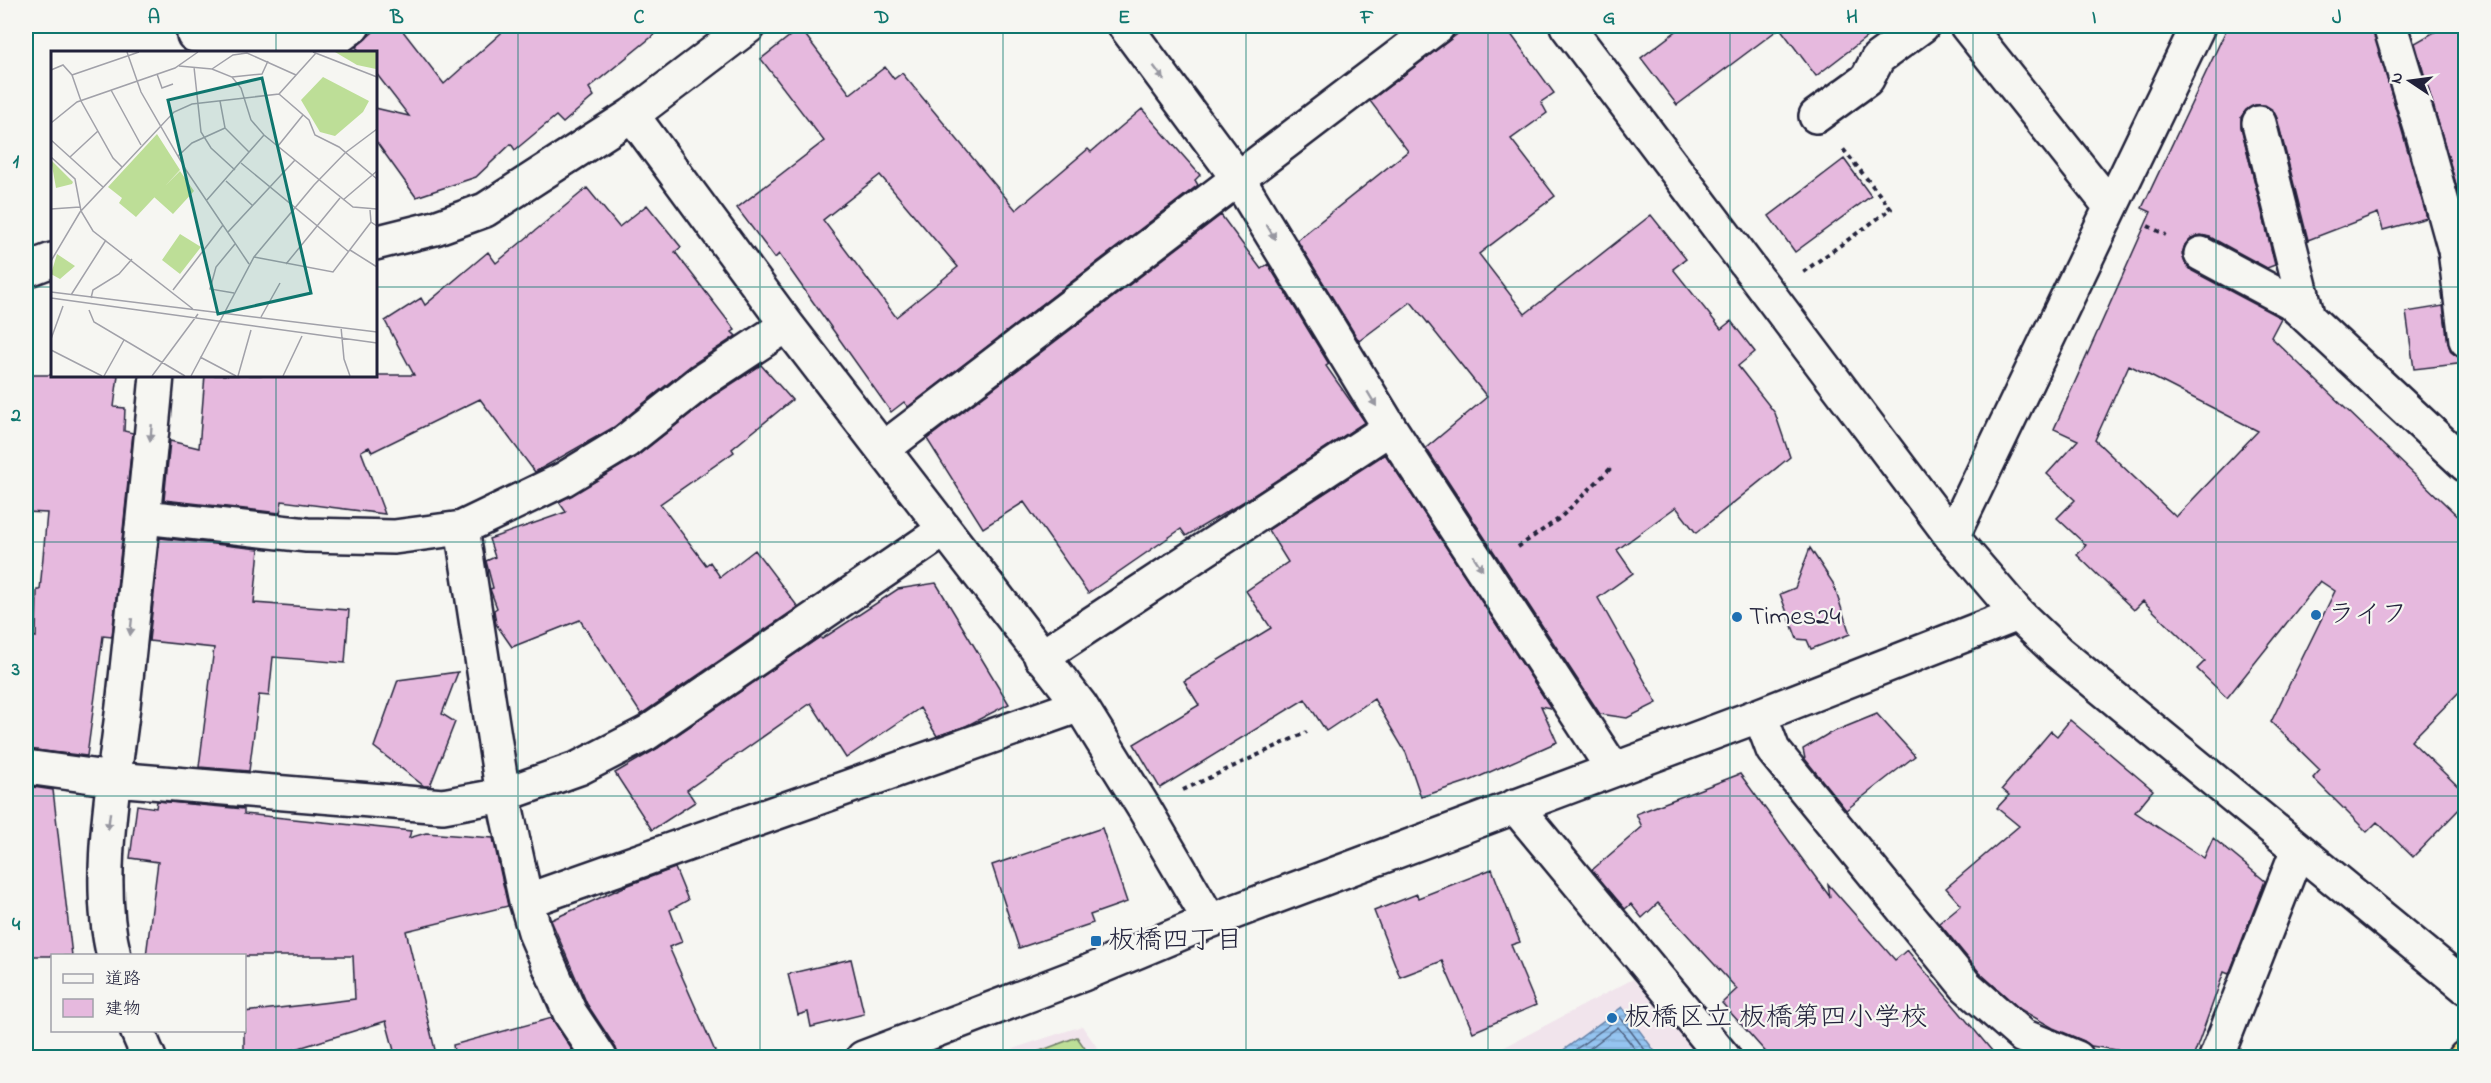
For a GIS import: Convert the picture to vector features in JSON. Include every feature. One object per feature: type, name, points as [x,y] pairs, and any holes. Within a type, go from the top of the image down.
[{"type":"street","points":[[194,38],[330,43],[353,26]]},
{"type":"street","points":[[376,243],[435,228],[485,210],[632,115],[749,26]]},
{"type":"street","points":[[1125,26],[1237,177],[1390,428],[1613,769]]},
{"type":"street","points":[[883,449],[1438,26]]},
{"type":"street","points":[[1566,26],[1952,537],[2018,614],[2058,652],[2466,987]]},
{"type":"street","points":[[1816,116],[1867,79],[1878,58],[1922,26]]},
{"type":"street","points":[[1968,26],[2110,206]]},
{"type":"street","points":[[1952,537],[2198,26]]},
{"type":"street","points":[[2390,26],[2455,250],[2466,340]]},
{"type":"street","points":[[632,115],[787,325],[1080,705],[1210,921]]},
{"type":"street","points":[[2259,123],[2308,318]]},
{"type":"street","points":[[2201,254],[2291,302],[2466,465]]},
{"type":"street","points":[[26,270],[51,260]]},
{"type":"street","points":[[144,517],[307,535],[394,537],[462,528],[564,479],[625,442],[702,381],[787,325]]},
{"type":"street","points":[[114,954],[108,914],[107,840],[144,517],[157,376]]},
{"type":"street","points":[[1041,657],[1390,428]]},
{"type":"street","points":[[462,528],[503,795],[526,901],[536,935],[570,1013],[600,1058]]},
{"type":"street","points":[[26,767],[114,779],[443,806],[503,795],[579,768],[647,733],[944,530]]},
{"type":"street","points":[[863,1058],[1083,974],[1210,921],[1760,715],[2018,614]]},
{"type":"street","points":[[526,901],[1080,705]]},
{"type":"street","points":[[1760,715],[1773,750],[1965,986],[2023,1036],[2077,1058]]},
{"type":"street","points":[[1515,806],[1725,1058]]},
{"type":"street","points":[[2217,1058],[2298,849]]},
{"type":"street","points":[[138,1032],[149,1058]]},
{"type":"path","points":[[1770,296],[1891,209],[1816,116]]},
{"type":"path","points":[[2110,206],[2201,254]]},
{"type":"path","points":[[1484,572],[1560,518],[1612,467]]},
{"type":"path","points":[[1144,808],[1307,732]]},
{"type":"shaded area","name":"板橋区立 板橋第四小学校","points":[[1633,979],[1699,1057],[1484,1058]]},
{"type":"shaded area","points":[[1082,1026],[1104,1057],[985,1058]]},
{"type":"green space","points":[[1077,1037],[1091,1057],[1024,1057]]},
{"type":"water","points":[[1622,1007],[1659,1057],[1554,1057]]},
{"type":"building","points":[[380,26],[399,26],[444,84],[509,26],[665,26],[589,88],[594,96],[563,123],[556,116],[515,150],[511,144],[476,177],[416,197],[376,141],[376,108],[409,116],[376,73],[376,51],[359,51],[356,47]]},
{"type":"building","points":[[1468,26],[1505,26],[1554,93],[1541,102],[1547,113],[1511,139],[1555,196],[1479,254],[1525,314],[1651,215],[1686,259],[1673,269],[1721,329],[1731,321],[1755,352],[1738,366],[1775,413],[1790,457],[1696,533],[1676,507],[1617,550],[1633,573],[1598,598],[1657,703],[1627,718],[1600,714],[1426,448],[1487,397],[1411,302],[1359,341],[1297,240],[1408,151],[1370,101]]},
{"type":"building","points":[[1683,26],[1881,26],[1816,76],[1780,28],[1677,105],[1641,58]]},
{"type":"building","points":[[2228,26],[2372,26],[2427,218],[2383,230],[2378,213],[2308,240],[2277,118],[2273,110],[2265,105],[2255,105],[2246,110],[2241,117],[2241,127],[2275,265],[2267,268],[2210,237],[2201,235],[2191,238],[2182,254],[2185,263],[2192,271],[2281,318],[2271,337],[2466,524],[2466,685],[2411,741],[2466,794],[2466,802],[2413,857],[2377,822],[2367,832],[2313,778],[2320,770],[2271,722],[2335,591],[2320,581],[2227,698],[2197,669],[2205,661],[2143,601],[2134,610],[2077,555],[2086,545],[2057,518],[2075,500],[2047,474],[2078,440],[2054,429],[2151,212],[2142,208]],"holes":[[[2129,365],[2258,431],[2176,517],[2095,440]]]},
{"type":"building","points":[[2445,26],[2466,26],[2466,208],[2463,208],[2415,43]]},
{"type":"building","points":[[800,28],[850,94],[885,67],[894,79],[902,73],[1016,210],[1088,149],[1091,152],[1142,109],[1200,175],[1195,180],[1198,185],[908,407],[904,402],[891,412],[779,254],[775,258],[737,208],[824,141],[761,59]],"holes":[[[880,175],[958,267],[896,317],[823,220]]]},
{"type":"building","points":[[1844,159],[1871,196],[1795,252],[1769,216]]},
{"type":"building","points":[[587,188],[619,227],[647,205],[681,247],[675,252],[735,330],[732,332],[736,336],[690,366],[614,427],[535,472],[480,399],[372,452],[369,447],[361,451],[385,514],[282,501],[280,513],[164,500],[170,441],[199,448],[205,376],[414,375],[385,321],[421,298],[425,305],[488,252],[496,263]]},
{"type":"building","points":[[1221,215],[1261,269],[1268,264],[1329,364],[1326,366],[1365,422],[1248,499],[1186,536],[1181,529],[1088,593],[1024,502],[983,528],[927,439]]},
{"type":"building","points":[[2443,306],[2451,352],[2458,357],[2466,358],[2466,363],[2414,369],[2406,312]]},
{"type":"building","points":[[761,365],[792,400],[732,449],[734,452],[660,504],[706,565],[710,562],[720,577],[755,550],[798,607],[641,714],[580,620],[512,647],[496,624],[494,610],[497,608],[490,589],[493,588],[486,561],[495,557],[489,539],[566,512],[559,502],[635,458],[713,396]]},
{"type":"building","points":[[26,375],[118,376],[114,407],[125,408],[124,431],[133,433],[112,637],[103,636],[87,756],[26,749],[26,635],[36,637],[37,590],[40,590],[47,513],[26,512]]},
{"type":"building","points":[[1385,454],[1551,708],[1541,706],[1557,742],[1472,780],[1421,797],[1406,753],[1374,699],[1326,731],[1305,699],[1160,788],[1134,744],[1199,705],[1184,681],[1271,628],[1246,591],[1288,562],[1268,530]]},
{"type":"building","points":[[160,538],[259,549],[254,603],[349,610],[345,663],[273,657],[269,696],[259,695],[249,771],[199,767],[214,648],[149,641]]},
{"type":"building","points":[[1810,548],[1833,583],[1850,634],[1811,649],[1807,640],[1797,639],[1780,594],[1795,588]]},
{"type":"building","points":[[936,583],[1009,704],[966,726],[937,736],[920,708],[846,758],[811,703],[687,790],[695,802],[652,830],[615,773],[658,748],[820,637],[822,639],[898,589]]},
{"type":"building","points":[[458,672],[442,714],[455,722],[430,786],[424,786],[374,747],[398,680]]},
{"type":"building","points":[[1877,714],[1915,756],[1846,810],[1805,759],[1803,749],[1828,734]]},
{"type":"building","points":[[2070,720],[2153,790],[2135,812],[2204,858],[2213,838],[2265,881],[2229,974],[2224,972],[2193,1058],[2128,1058],[2130,1052],[2091,1046],[2053,1028],[2020,1009],[1980,973],[1939,923],[1961,905],[1946,888],[2019,826],[1997,808],[2009,795],[2002,789],[2051,731],[2057,736]]},
{"type":"building","points":[[1740,774],[1830,897],[1828,884],[1895,960],[1907,950],[1998,1058],[1771,1058],[1722,1003],[1737,989],[1658,903],[1642,918],[1631,904],[1625,909],[1592,870],[1642,827],[1636,814]]},
{"type":"building","points":[[26,786],[53,790],[72,954],[26,956]]},
{"type":"building","points":[[157,801],[244,809],[244,814],[411,831],[409,838],[426,833],[493,838],[508,906],[406,931],[437,1058],[396,1058],[386,1021],[267,1058],[244,1058],[246,1012],[355,999],[353,956],[146,954],[158,862],[130,858],[137,805],[156,808]]},
{"type":"building","points":[[1102,828],[1127,902],[1090,915],[1093,923],[1019,948],[992,865]]},
{"type":"building","points":[[675,868],[688,900],[670,910],[682,942],[669,947],[718,1058],[619,1058],[616,1048],[587,1004],[551,920],[626,886]]},
{"type":"building","points":[[1492,869],[1520,942],[1511,945],[1536,1005],[1473,1032],[1442,961],[1400,977],[1374,911],[1417,894],[1418,898]]},
{"type":"building","points":[[851,959],[864,1014],[811,1027],[808,1012],[798,1015],[788,974]]},
{"type":"building","points":[[552,1018],[577,1058],[455,1058],[453,1045]]},
{"type":"place","name":"ライフ","points":[[2316,615]]},
{"type":"place","name":"Times24","points":[[1737,617]]},
{"type":"place","name":"板橋四丁目","points":[[1096,941]]},
{"type":"place","name":"板橋区立 板橋第四小学校","points":[[1612,1018]]}]
